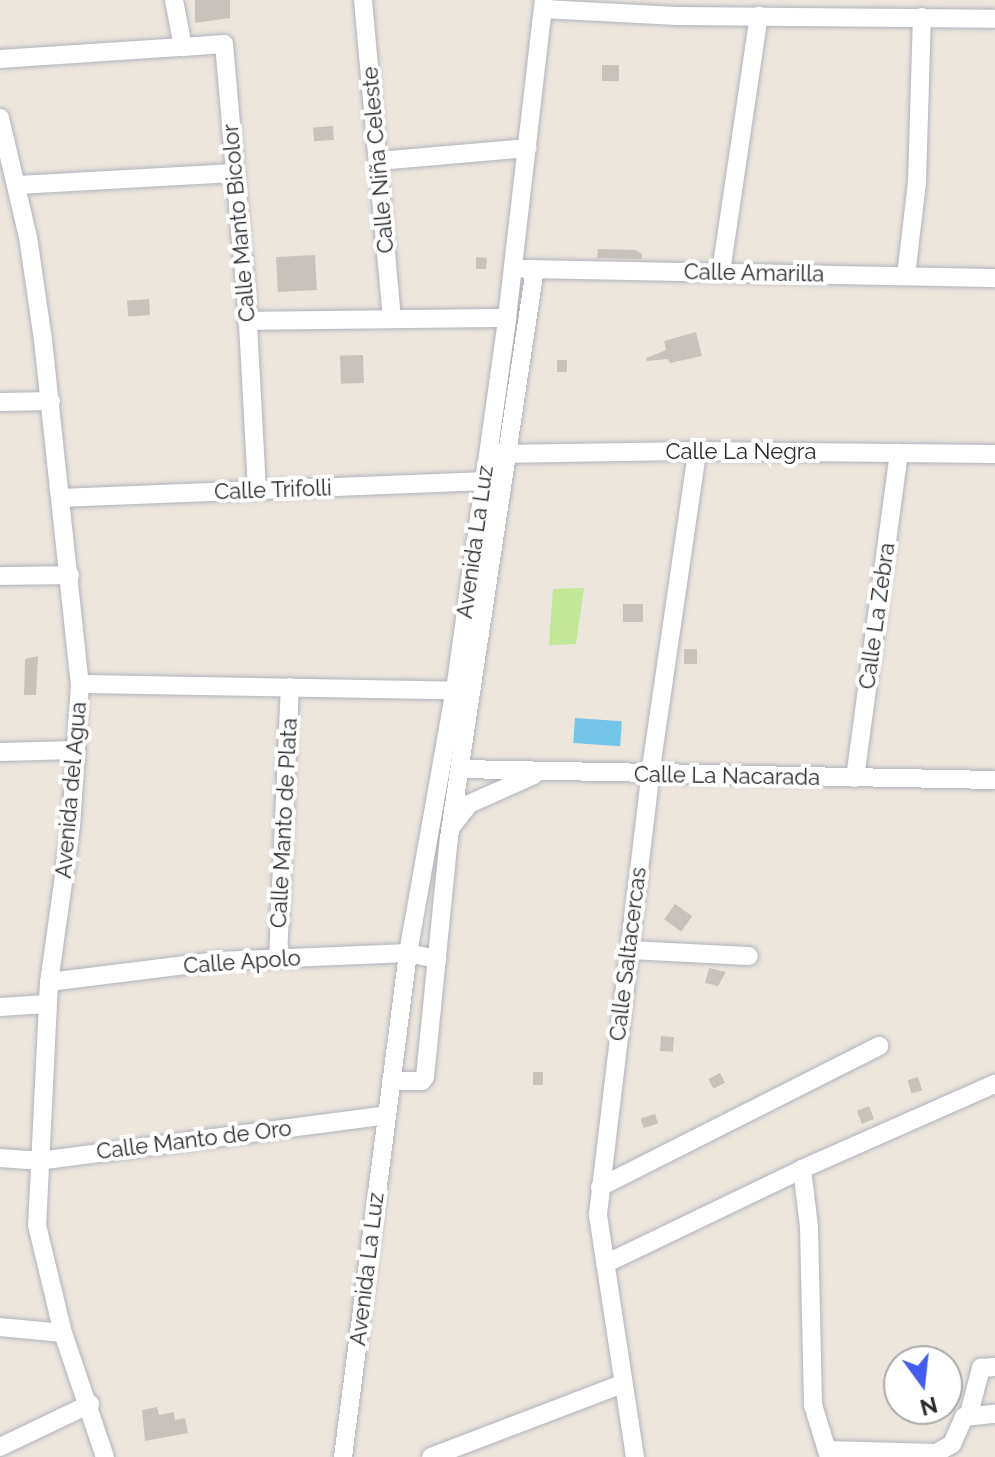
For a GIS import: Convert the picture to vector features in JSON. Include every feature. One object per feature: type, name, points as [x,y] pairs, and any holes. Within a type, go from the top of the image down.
[{"type":"street","points":[[0,59],[183,47],[174,0]]},
{"type":"street","name":"Calle Niña Celeste","points":[[363,0],[392,319]]},
{"type":"street","points":[[543,5],[677,16],[995,19]]},
{"type":"street","name":"Avenida La Luz","points":[[391,1081],[422,1081],[425,1077],[450,833],[460,769],[463,691],[484,481],[507,318],[543,5]]},
{"type":"street","points":[[721,272],[759,16]]},
{"type":"street","points":[[906,276],[917,183],[922,17]]},
{"type":"street","name":"Calle Manto Bicolor","points":[[183,47],[224,44],[247,321],[257,491]]},
{"type":"street","name":"Avenida del Agua","points":[[0,118],[18,185],[51,401],[80,684],[71,826],[47,1004],[38,1240],[63,1333],[90,1404],[105,1457]]},
{"type":"street","points":[[379,161],[527,148]]},
{"type":"street","points":[[18,185],[234,173]]},
{"type":"street","name":"Calle Amarilla","points":[[513,269],[995,278]]},
{"type":"street","name":"Avenida La Luz","points":[[343,1457],[408,953],[509,454],[535,269]]},
{"type":"street","points":[[247,321],[507,318]]},
{"type":"street","points":[[0,402],[51,401]]},
{"type":"street","name":"Calle La Negra","points":[[488,454],[697,451],[995,454]]},
{"type":"street","name":"Calle Saltacercas","points":[[635,1457],[598,1214],[650,775],[697,451]]},
{"type":"street","name":"Calle La Zebra","points":[[855,778],[899,453]]},
{"type":"street","name":"Calle Trifolli","points":[[62,498],[484,481]]},
{"type":"street","points":[[0,576],[70,575]]},
{"type":"street","points":[[80,684],[463,691]]},
{"type":"street","name":"Calle Manto de Plata","points":[[278,959],[290,687]]},
{"type":"street","points":[[0,752],[76,750]]},
{"type":"street","name":"Calle La Nacarada","points":[[460,769],[995,780]]},
{"type":"street","points":[[425,859],[450,833],[469,804],[544,771]]},
{"type":"street","points":[[629,950],[749,956]]},
{"type":"street","name":"Calle Apolo","points":[[49,982],[218,961],[408,953],[437,959]]},
{"type":"street","points":[[0,1007],[47,1004]]},
{"type":"street","points":[[600,1187],[879,1046]]},
{"type":"street","points":[[605,1264],[802,1169],[995,1084]]},
{"type":"street","name":"Calle Manto de Oro","points":[[0,1158],[39,1161],[387,1115]]},
{"type":"street","points":[[802,1169],[809,1227],[813,1405],[828,1454],[936,1453],[952,1444],[961,1421],[969,1414],[981,1368],[995,1367]]},
{"type":"street","points":[[0,1327],[63,1333]]},
{"type":"street","points":[[431,1457],[622,1384]]},
{"type":"street","points":[[0,1447],[90,1404]]},
{"type":"street","points":[[969,1414],[995,1414]]},
{"type":"green space","points":[[584,588],[576,644],[549,645],[553,589]]},
{"type":"water","points":[[575,718],[622,721],[620,746],[573,743]]},
{"type":"building","points":[[195,0],[230,0],[230,18],[195,23]]},
{"type":"building","points":[[602,65],[619,65],[619,81],[602,81]]},
{"type":"building","points":[[333,126],[334,140],[314,141],[313,127]]},
{"type":"building","points":[[598,249],[636,250],[642,254],[641,259],[597,258]]},
{"type":"building","points":[[315,255],[317,290],[278,292],[276,257]]},
{"type":"building","points":[[476,257],[487,258],[486,269],[476,269]]},
{"type":"building","points":[[149,299],[150,315],[128,316],[127,301]]},
{"type":"building","points":[[696,332],[702,356],[670,363],[668,359],[647,361],[646,358],[666,350],[664,341]]},
{"type":"building","points":[[363,355],[364,383],[341,384],[340,356]]},
{"type":"building","points":[[557,360],[567,360],[567,372],[557,372]]},
{"type":"building","points":[[623,604],[643,604],[643,622],[623,622]]},
{"type":"building","points":[[684,649],[697,649],[697,664],[684,664]]},
{"type":"building","points":[[38,656],[36,695],[24,695],[25,659]]},
{"type":"building","points":[[675,904],[692,916],[681,932],[664,920]]},
{"type":"building","points":[[709,968],[726,972],[718,986],[705,983]]},
{"type":"building","points":[[661,1036],[674,1037],[673,1052],[660,1051]]},
{"type":"building","points":[[533,1072],[543,1072],[543,1085],[533,1085]]},
{"type":"building","points":[[720,1073],[725,1083],[713,1089],[708,1079]]},
{"type":"building","points":[[918,1077],[922,1090],[912,1094],[907,1080]]},
{"type":"building","points":[[869,1106],[874,1119],[862,1124],[857,1111]]},
{"type":"building","points":[[655,1114],[658,1124],[644,1128],[641,1118]]},
{"type":"building","points":[[157,1407],[159,1415],[174,1412],[175,1420],[185,1418],[188,1433],[145,1441],[142,1410]]}]
